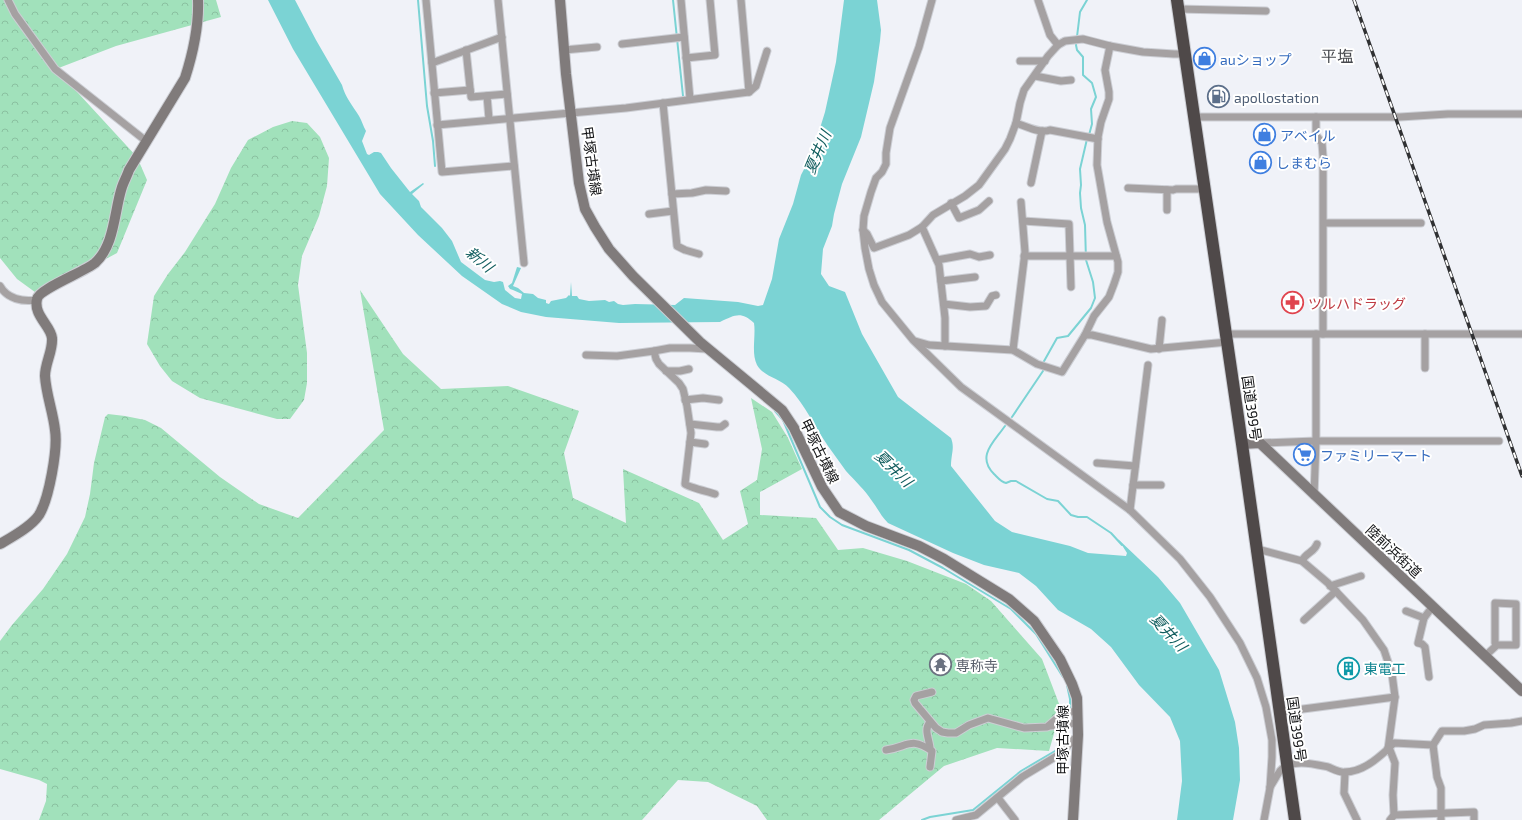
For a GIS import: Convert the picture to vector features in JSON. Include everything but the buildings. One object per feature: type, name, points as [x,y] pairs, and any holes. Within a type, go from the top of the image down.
[{"type":"highway","name":"国道399号","points":[[1178,5],[1295,820]]},
{"type":"main road","points":[[0,544],[14,536],[38,516],[50,483],[56,440],[45,374],[52,347],[52,337],[37,309],[36,300],[39,295],[46,290],[80,272],[95,262],[101,256],[109,242],[122,186],[129,170],[185,78],[190,64],[195,38],[198,0]]},
{"type":"main road","name":"甲塚古墳線","points":[[560,0],[579,183],[585,209],[595,227],[609,249],[633,276],[704,346],[753,387],[770,399],[788,418],[822,487],[839,512],[866,526],[919,546],[950,563],[1009,599],[1034,622],[1060,659],[1077,698],[1075,724],[1078,734],[1073,820]]},
{"type":"main road","points":[[1242,444],[1260,443]]},
{"type":"main road","name":"陸前浜街道","points":[[1260,443],[1314,496],[1522,691]]},
{"type":"street","points":[[8,0],[15,14],[55,69],[146,141]]},
{"type":"street","points":[[426,0],[442,172],[514,166]]},
{"type":"street","points":[[498,0],[524,263]]},
{"type":"street","points":[[681,0],[690,99]]},
{"type":"street","points":[[686,58],[715,55],[710,0]]},
{"type":"street","points":[[740,0],[750,92]]},
{"type":"street","points":[[932,0],[919,47],[889,134],[886,164],[882,172],[876,178],[870,192],[864,216],[863,230],[869,269],[874,285],[882,302],[913,340],[961,387],[1130,510],[1180,559],[1210,597],[1240,643],[1257,678],[1268,717],[1272,740],[1272,757],[1270,788],[1264,820]]},
{"type":"street","points":[[1038,0],[1050,35],[1058,45]]},
{"type":"street","points":[[1178,5],[1266,11]]},
{"type":"street","points":[[432,63],[502,37]]},
{"type":"street","points":[[622,44],[684,37]]},
{"type":"street","points":[[863,230],[867,234],[874,248],[909,235],[922,226],[927,219],[951,203],[965,196],[978,185],[1005,149],[1016,123],[1024,90],[1058,45],[1065,41],[1081,39],[1143,52],[1185,54]]},
{"type":"street","points":[[913,340],[929,345],[1013,350],[1041,366],[1062,372],[1085,335],[1094,316],[1108,297],[1118,272],[1097,165],[1098,139],[1101,122],[1109,99],[1105,70],[1110,46]]},
{"type":"street","points":[[564,50],[597,48]]},
{"type":"street","points":[[466,50],[471,97],[507,94]]},
{"type":"street","points":[[437,125],[663,103],[750,92],[756,86],[767,51]]},
{"type":"street","points":[[1020,61],[1045,61]]},
{"type":"street","points":[[1035,76],[1054,80],[1071,80]]},
{"type":"street","points":[[434,93],[470,90]]},
{"type":"street","points":[[487,96],[489,119]]},
{"type":"street","points":[[663,103],[677,246],[684,250],[700,254]]},
{"type":"street","points":[[1194,117],[1400,117],[1448,114],[1522,114]]},
{"type":"street","points":[[1314,496],[1324,223],[1323,148],[1322,143],[1316,135],[1316,117]]},
{"type":"street","points":[[1016,123],[1042,131],[1050,130],[1098,139]]},
{"type":"street","points":[[1031,182],[1042,131]]},
{"type":"street","points":[[1128,188],[1167,190],[1205,189]]},
{"type":"street","points":[[672,194],[692,193],[706,190],[726,191]]},
{"type":"street","points":[[1166,210],[1167,190]]},
{"type":"street","points":[[951,203],[959,218],[979,210],[989,201]]},
{"type":"street","points":[[1013,350],[1024,256],[1021,202]]},
{"type":"street","points":[[649,214],[673,211]]},
{"type":"street","points":[[1023,221],[1069,224],[1071,287]]},
{"type":"street","points":[[1324,223],[1421,224]]},
{"type":"street","points":[[922,226],[937,260],[944,304],[945,346]]},
{"type":"street","points":[[937,260],[970,254],[979,257],[990,255]]},
{"type":"street","points":[[1024,256],[1116,256]]},
{"type":"street","points":[[941,281],[975,277]]},
{"type":"street","points":[[0,286],[3,291],[11,297],[28,301],[36,300]]},
{"type":"street","points":[[944,304],[970,307],[986,306],[992,296],[996,295]]},
{"type":"street","points":[[1159,348],[1162,320]]},
{"type":"street","points":[[1085,335],[1092,335],[1151,349],[1227,338],[1319,334],[1522,334]]},
{"type":"street","points":[[1425,334],[1425,368]]},
{"type":"street","points":[[586,355],[617,356],[654,352],[670,348],[704,346]]},
{"type":"street","points":[[654,352],[656,359],[679,383],[685,400],[690,424],[690,442],[685,484],[715,494]]},
{"type":"street","points":[[1130,510],[1148,365]]},
{"type":"street","points":[[665,370],[680,371],[689,369]]},
{"type":"street","points":[[685,400],[703,398],[719,400]]},
{"type":"street","points":[[690,424],[717,427],[721,427],[725,424]]},
{"type":"street","points":[[1260,443],[1316,441],[1499,441]]},
{"type":"street","points":[[690,442],[705,444]]},
{"type":"street","points":[[1097,463],[1135,466]]},
{"type":"street","points":[[1133,485],[1161,485]]},
{"type":"street","points":[[1302,561],[1305,555],[1315,550],[1317,544]]},
{"type":"street","points":[[1256,551],[1261,550],[1302,561],[1336,591],[1363,620],[1384,650],[1392,674],[1395,697],[1388,749],[1390,750],[1395,763],[1392,818],[1441,817],[1474,812],[1474,820]]},
{"type":"street","points":[[1330,586],[1361,576]]},
{"type":"street","points":[[1304,620],[1336,591]]},
{"type":"street","points":[[1485,656],[1497,645],[1516,645],[1519,638],[1516,604],[1495,603],[1495,642],[1497,645]]},
{"type":"street","points":[[1429,677],[1425,647],[1418,643],[1424,618],[1433,606]]},
{"type":"street","points":[[1406,611],[1424,618]]},
{"type":"street","points":[[932,692],[916,696],[914,700],[930,722],[939,730],[948,733],[956,733],[988,718],[1024,728],[1075,724]]},
{"type":"street","points":[[1280,712],[1395,697]]},
{"type":"street","points":[[1053,726],[1061,715],[1075,711]]},
{"type":"street","points":[[1441,817],[1441,788],[1436,777],[1433,745],[1442,731],[1464,731],[1475,729],[1484,724],[1522,721]]},
{"type":"street","points":[[930,722],[927,726],[930,749],[933,754],[930,767]]},
{"type":"street","points":[[956,820],[976,816],[1022,777],[1060,754],[1078,734]]},
{"type":"street","points":[[886,750],[906,744],[916,743],[930,749]]},
{"type":"street","points":[[1270,788],[1281,770],[1288,765],[1295,763],[1329,768],[1345,773],[1374,762],[1388,749],[1392,743],[1433,745]]},
{"type":"street","points":[[1345,773],[1344,793],[1357,820]]},
{"type":"street","points":[[998,798],[1015,820]]},
{"type":"green space","points":[[0,0],[216,0],[221,17],[116,46],[56,69],[137,157],[147,180],[117,253],[39,295],[17,279],[0,258]]},
{"type":"green space","points":[[292,121],[307,123],[320,137],[329,158],[327,186],[319,216],[302,256],[298,285],[307,353],[307,383],[304,400],[290,419],[277,419],[200,398],[172,381],[160,366],[147,344],[154,296],[168,274],[185,252],[215,204],[231,168],[248,140],[273,127]]},
{"type":"green space","points":[[360,290],[403,354],[441,389],[508,386],[579,411],[564,453],[573,498],[626,523],[623,469],[699,503],[723,540],[748,524],[740,491],[757,480],[762,449],[751,398],[772,412],[788,438],[802,469],[760,492],[760,515],[816,518],[838,550],[863,548],[907,561],[966,584],[991,601],[1042,659],[1061,709],[1049,751],[997,748],[944,766],[879,820],[767,820],[757,806],[708,782],[678,780],[642,820],[39,820],[46,801],[47,784],[39,780],[0,769],[0,641],[43,589],[67,554],[85,517],[94,463],[105,417],[108,414],[125,416],[145,420],[161,428],[220,477],[259,504],[298,518],[384,430]]},
{"type":"water","name":"夏井川","points":[[268,0],[295,0],[361,120],[366,131],[362,141],[367,154],[369,155],[374,152],[381,153],[410,192],[423,183],[424,184],[412,194],[419,201],[421,207],[442,228],[452,241],[461,262],[485,280],[503,282],[505,290],[515,298],[521,299],[522,294],[510,289],[508,286],[512,283],[517,267],[521,268],[513,286],[524,293],[533,294],[538,298],[546,300],[546,303],[549,304],[551,301],[566,298],[569,295],[570,296],[571,282],[572,296],[577,296],[579,299],[589,301],[614,301],[623,305],[675,305],[684,298],[738,302],[758,306],[763,305],[772,279],[779,239],[793,204],[801,175],[812,154],[825,112],[836,62],[844,0],[877,0],[881,30],[874,82],[861,137],[842,184],[832,226],[823,249],[821,274],[829,286],[845,292],[862,334],[898,397],[951,438],[953,448],[951,466],[995,521],[1012,532],[1070,546],[1088,553],[1126,556],[1127,553],[1118,539],[1158,577],[1180,603],[1219,670],[1235,722],[1239,748],[1240,780],[1233,820],[1177,820],[1182,781],[1180,741],[1170,717],[1139,685],[1111,647],[1091,629],[1058,610],[1036,586],[1019,573],[984,565],[953,553],[888,523],[866,493],[846,471],[795,395],[789,388],[768,375],[757,365],[754,355],[754,323],[749,319],[738,315],[720,322],[619,323],[546,317],[521,312],[502,304],[462,276],[418,235],[380,194],[293,49]]},
{"type":"waterway","points":[[418,0],[427,106],[433,141],[435,166]]},
{"type":"waterway","points":[[673,0],[683,96]]},
{"type":"waterway","points":[[1087,0],[1080,12],[1076,45],[1077,50],[1083,57],[1083,75],[1092,83],[1096,97],[1091,109],[1092,124],[1089,135]]},
{"type":"waterway","points":[[1043,363],[1057,338],[1068,336],[1091,308],[1095,298],[1093,282],[1086,260],[1085,225],[1081,208],[1080,193],[1080,169],[1087,139]]},
{"type":"waterway","points":[[1012,417],[1043,371],[1043,368]]},
{"type":"waterway","points":[[775,411],[783,420],[820,507],[830,517],[842,525],[909,550],[943,568],[1011,609],[1036,634],[1063,677]]},
{"type":"waterway","points":[[1005,426],[992,443],[987,455],[989,467],[997,477],[1006,483],[1016,481],[1047,499],[1058,501],[1071,515],[1087,517],[1111,533],[1122,545]]},
{"type":"waterway","points":[[1067,685],[1070,699],[1070,710]]},
{"type":"waterway","points":[[922,820],[930,817],[973,810],[1021,771],[1055,751],[1063,741],[1067,726]]},
{"type":"railway","points":[[1354,0],[1522,476]]},
{"type":"place","name":"auショップ","points":[[1205,59]]},
{"type":"place","name":"apollostation","points":[[1219,97]]},
{"type":"place","name":"アベイル","points":[[1264,135]]},
{"type":"place","name":"しまむら","points":[[1261,162]]},
{"type":"place","name":"ツルハドラッグ","points":[[1292,303]]},
{"type":"place","name":"ファミリーマート","points":[[1304,455]]},
{"type":"place","name":"専称寺","points":[[940,665]]},
{"type":"place","name":"東電工","points":[[1348,668]]},
{"type":"district","name":"平塩","points":[[1337,55]]},
{"type":"water label","name":"新川","points":[[480,259]]}]
